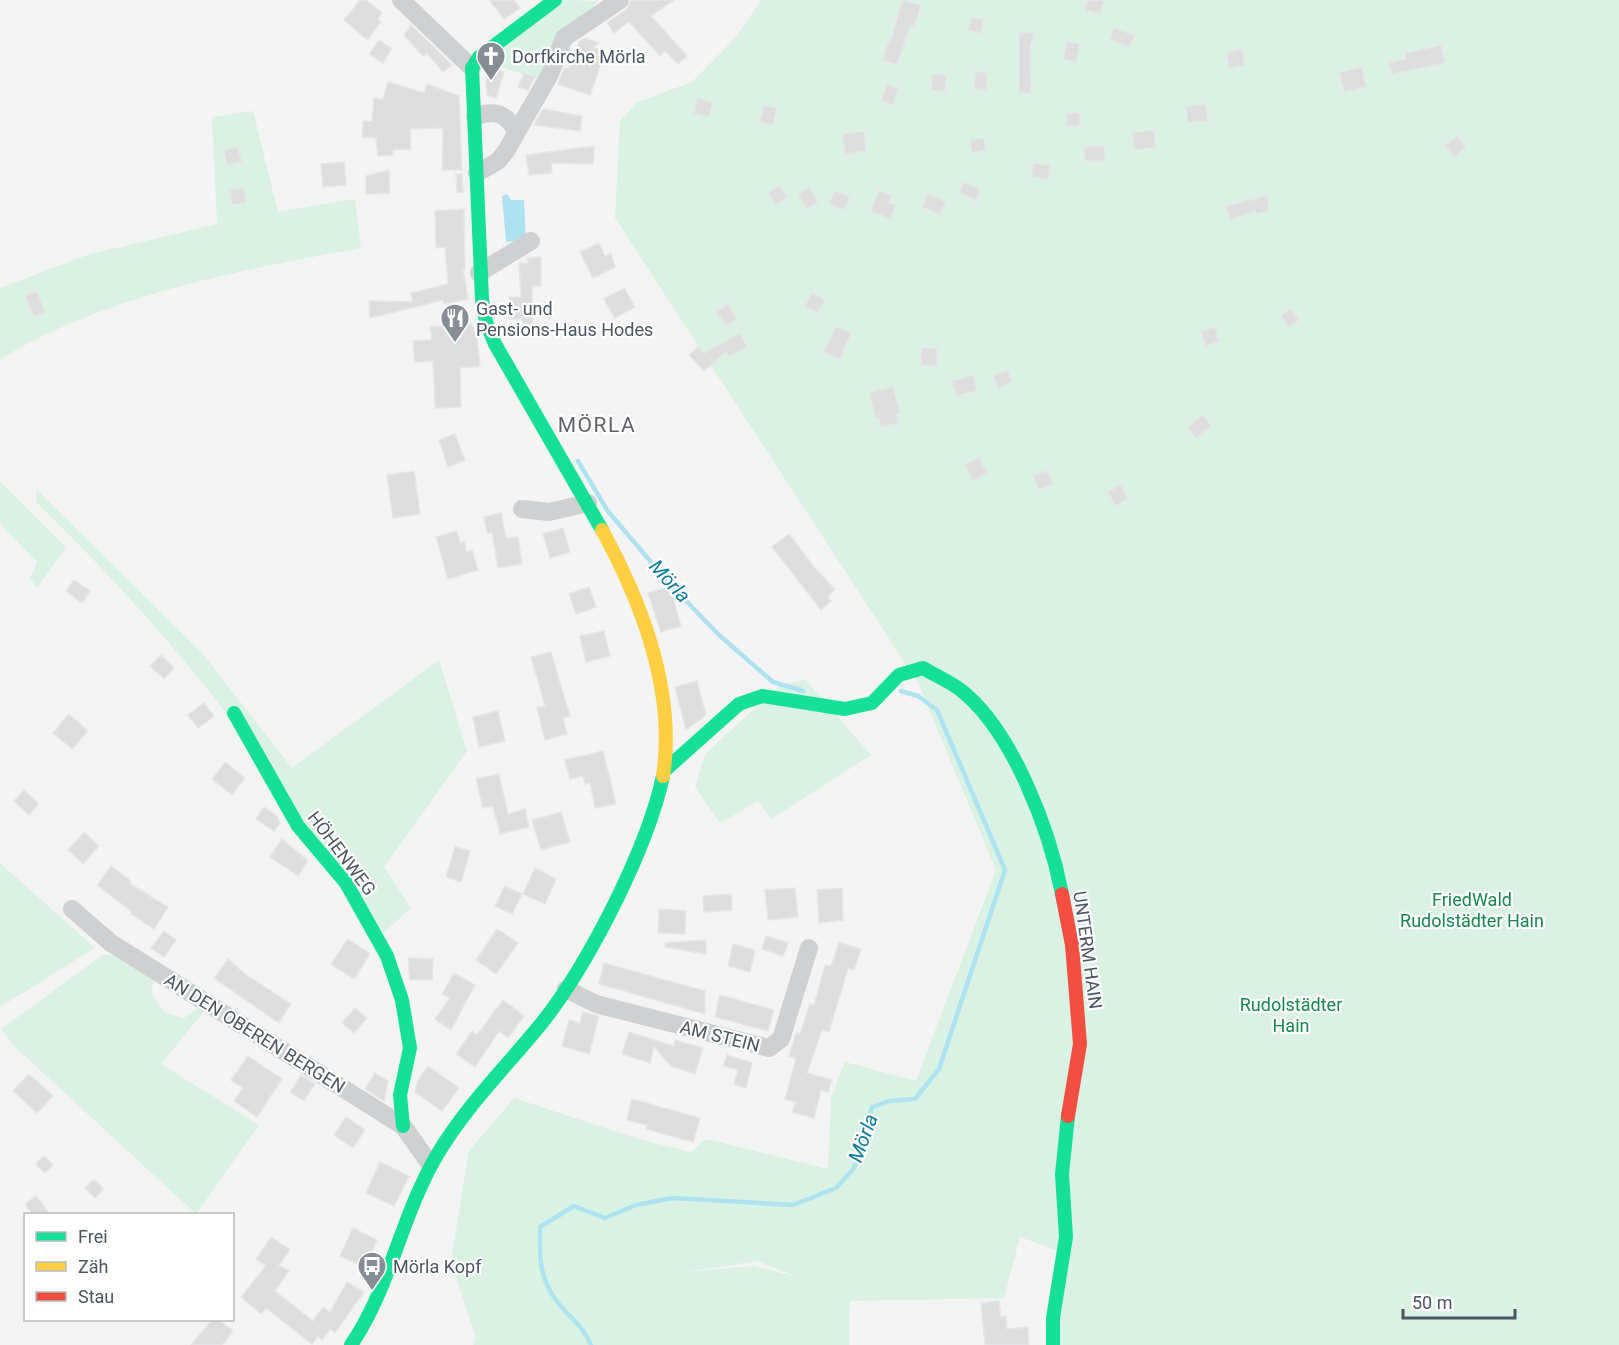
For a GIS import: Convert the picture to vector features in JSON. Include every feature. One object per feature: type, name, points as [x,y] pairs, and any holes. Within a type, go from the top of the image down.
[{"type":"street","points":[[401,0],[472,68]]},
{"type":"street","points":[[352,1344],[383,1293],[412,1204],[430,1164],[475,1099],[531,1035],[566,989],[624,881],[664,771],[664,709],[644,622],[616,554],[495,344],[486,322],[479,273],[472,68],[479,57],[555,0]]},
{"type":"street","points":[[477,173],[498,161],[550,74],[564,38],[614,2]]},
{"type":"street","points":[[475,117],[493,112],[501,114],[507,118],[516,131]]},
{"type":"street","points":[[479,273],[531,241]]},
{"type":"street","points":[[522,509],[549,512],[588,503]]},
{"type":"street","name":"UNTERM HAIN","points":[[664,771],[739,705],[762,696],[845,709],[872,703],[899,675],[923,668],[937,673],[970,698],[991,722],[1015,758],[1043,821],[1060,885],[1078,986],[1081,1046],[1071,1096],[1062,1175],[1066,1236],[1054,1304],[1053,1345]]},
{"type":"street","name":"HÖHENWEG","points":[[234,713],[298,826],[346,883],[387,956],[402,1000],[410,1048],[400,1095],[403,1126]]},
{"type":"street","name":"AN DEN OBEREN BERGEN","points":[[72,909],[111,943],[403,1126],[430,1164]]},
{"type":"street","name":"AM STEIN","points":[[566,989],[596,1004],[769,1048],[781,1039],[808,948]]},
{"type":"green space","points":[[564,0],[598,1],[539,79],[485,62]]},
{"type":"green space","name":"Rudolstädter Hain","points":[[761,0],[1619,0],[1619,1345],[1057,1345],[1066,1254],[1020,1237],[1004,1298],[850,1301],[849,1345],[473,1345],[476,1338],[451,1261],[469,1151],[514,1098],[642,1140],[691,1152],[706,1139],[828,1169],[831,1098],[845,1062],[916,1081],[996,870],[918,683],[615,218],[620,121],[638,102],[692,82],[736,37]],"holes":[[[757,1261],[798,1277],[753,1266],[687,1272]]]},
{"type":"green space","points":[[253,111],[278,212],[355,199],[361,248],[175,287],[86,317],[42,336],[0,359],[0,288],[87,255],[217,224],[212,117]]},
{"type":"green space","points":[[0,481],[66,547],[37,588],[30,578],[37,562],[0,524]]},
{"type":"green space","points":[[37,490],[202,653],[292,768],[439,660],[467,751],[384,867],[411,908],[383,933],[233,722],[139,608],[36,502]]},
{"type":"green space","points":[[805,679],[871,755],[771,819],[758,801],[720,823],[695,787],[705,754],[780,686]]},
{"type":"green space","points":[[0,863],[95,948],[0,1007]]},
{"type":"green space","points":[[104,954],[118,956],[154,979],[151,993],[165,1013],[184,1018],[198,1008],[206,1009],[161,1064],[259,1125],[195,1213],[15,1047],[1,1029]]},
{"type":"water","points":[[507,194],[511,200],[524,200],[526,240],[506,242],[502,196]]},
{"type":"building","points":[[360,0],[366,0],[382,13],[378,19],[381,22],[367,40],[344,20]]},
{"type":"building","points":[[489,0],[514,0],[520,8],[504,19]]},
{"type":"building","points":[[631,0],[674,0],[651,16],[687,56],[678,64],[665,51],[660,56],[629,22],[614,33],[607,23],[627,9]]},
{"type":"building","points":[[902,0],[921,5],[915,26],[911,25],[897,65],[882,60],[889,40],[891,40]]},
{"type":"building","points":[[1088,0],[1104,0],[1100,14],[1085,10]]},
{"type":"building","points":[[972,17],[984,20],[980,34],[968,30]]},
{"type":"building","points":[[411,25],[452,65],[443,72],[427,53],[424,56],[419,52],[404,35]]},
{"type":"building","points":[[1114,28],[1135,35],[1130,47],[1110,40]]},
{"type":"building","points":[[1019,32],[1034,33],[1030,49],[1031,93],[1019,93]]},
{"type":"building","points":[[585,38],[599,43],[593,47],[605,52],[590,95],[558,84],[564,69],[569,68],[579,41]]},
{"type":"building","points":[[379,40],[392,49],[383,63],[369,54]]},
{"type":"building","points":[[1067,41],[1080,44],[1076,62],[1063,59]]},
{"type":"building","points":[[1441,45],[1445,63],[1392,74],[1389,63],[1406,59],[1405,53]]},
{"type":"building","points":[[1242,49],[1245,65],[1229,68],[1226,53]]},
{"type":"building","points":[[1362,67],[1366,87],[1344,92],[1339,72]]},
{"type":"building","name":"Dorfkirche Mörla","points":[[489,68],[504,72],[496,98],[487,95],[486,72]]},
{"type":"building","points":[[976,71],[988,73],[986,90],[974,88]]},
{"type":"building","points":[[524,73],[535,77],[528,90],[518,87]]},
{"type":"building","points":[[932,74],[946,75],[945,91],[931,90]]},
{"type":"building","points":[[388,82],[424,93],[427,84],[459,96],[462,170],[442,170],[443,128],[410,129],[411,149],[393,150],[393,155],[378,156],[376,138],[362,137],[363,121],[372,122],[374,98],[383,99]]},
{"type":"building","points":[[887,84],[898,88],[893,105],[881,101]]},
{"type":"building","points":[[697,98],[713,102],[709,117],[694,114]]},
{"type":"building","points":[[1205,104],[1208,121],[1188,123],[1186,107]]},
{"type":"building","points":[[764,105],[777,108],[773,125],[760,122]]},
{"type":"building","points":[[543,109],[582,116],[580,131],[534,125]]},
{"type":"building","points":[[1067,113],[1080,113],[1080,126],[1066,126]]},
{"type":"building","points":[[1154,130],[1156,147],[1135,150],[1132,133]]},
{"type":"building","points":[[864,131],[866,151],[845,154],[842,134]]},
{"type":"building","points":[[1457,136],[1466,147],[1454,157],[1445,146]]},
{"type":"building","points":[[984,138],[986,150],[972,153],[970,141]]},
{"type":"building","points":[[594,146],[593,164],[551,163],[552,173],[529,175],[526,155]]},
{"type":"building","points":[[1104,146],[1105,161],[1085,161],[1084,147]]},
{"type":"building","points":[[238,147],[242,162],[227,165],[224,150]]},
{"type":"building","points":[[344,162],[346,185],[323,187],[321,164]]},
{"type":"building","points":[[1033,163],[1050,165],[1048,179],[1031,177]]},
{"type":"building","points":[[389,170],[390,193],[366,194],[366,176]]},
{"type":"building","points":[[456,174],[462,174],[463,192],[457,192]]},
{"type":"building","points":[[963,182],[980,189],[976,200],[959,193]]},
{"type":"building","points":[[779,185],[788,197],[776,205],[768,193]]},
{"type":"building","points":[[809,187],[818,202],[807,209],[798,194]]},
{"type":"building","points":[[244,188],[246,203],[232,205],[230,190]]},
{"type":"building","points":[[879,190],[892,196],[889,202],[896,205],[890,219],[871,211]]},
{"type":"building","points":[[835,191],[850,197],[844,210],[829,204]]},
{"type":"building","points":[[928,194],[946,202],[940,215],[922,207]]},
{"type":"building","points":[[1267,196],[1269,211],[1255,214],[1255,211],[1230,219],[1225,206]]},
{"type":"building","points":[[464,209],[465,270],[463,270],[468,299],[444,304],[443,300],[370,318],[369,301],[413,302],[411,293],[448,284],[445,247],[436,248],[435,211]]},
{"type":"building","points":[[599,243],[605,256],[611,253],[615,267],[593,278],[580,252]]},
{"type":"building","points":[[541,257],[541,286],[532,286],[533,328],[523,328],[522,319],[509,319],[509,297],[521,297],[519,263],[528,263],[527,258]]},
{"type":"building","points":[[624,288],[635,307],[615,318],[604,299]]},
{"type":"building","points":[[37,291],[45,312],[34,317],[25,296]]},
{"type":"building","points":[[812,293],[825,300],[818,313],[805,306]]},
{"type":"building","points":[[728,304],[737,319],[726,326],[716,312]]},
{"type":"building","points":[[1290,309],[1299,320],[1289,327],[1281,316]]},
{"type":"building","points":[[472,324],[477,339],[480,366],[460,368],[461,407],[435,408],[433,361],[415,362],[413,341],[432,340],[430,327]]},
{"type":"building","points":[[836,326],[851,333],[840,359],[824,352]]},
{"type":"building","points":[[1215,327],[1219,342],[1205,346],[1201,331]]},
{"type":"building","points":[[740,333],[747,347],[729,357],[726,352],[704,371],[689,355],[698,347],[704,353]]},
{"type":"building","points":[[921,348],[937,348],[937,366],[921,365]]},
{"type":"building","points":[[1007,370],[1013,382],[998,389],[993,376]]},
{"type":"building","points":[[973,375],[977,391],[957,396],[952,381]]},
{"type":"building","points":[[893,386],[900,413],[896,414],[899,423],[881,427],[879,418],[876,419],[869,393]]},
{"type":"building","points":[[1203,415],[1211,426],[1196,438],[1187,427]]},
{"type":"building","points":[[455,434],[465,460],[448,467],[439,440]]},
{"type":"building","points":[[979,457],[987,473],[973,481],[965,464]]},
{"type":"building","points":[[1047,470],[1053,484],[1039,490],[1033,476]]},
{"type":"building","points":[[414,471],[420,514],[393,518],[387,475]]},
{"type":"building","points":[[1121,485],[1128,499],[1115,506],[1108,491]]},
{"type":"building","points":[[501,513],[506,538],[518,537],[522,564],[498,568],[492,532],[487,533],[484,517]]},
{"type":"building","points":[[563,528],[570,552],[550,558],[543,534]]},
{"type":"building","points":[[457,531],[460,543],[464,541],[467,552],[472,550],[478,570],[448,579],[436,537]]},
{"type":"building","points":[[789,534],[815,568],[835,589],[828,597],[831,601],[821,610],[772,547]]},
{"type":"building","points":[[74,580],[90,591],[82,603],[66,591]]},
{"type":"building","points":[[589,587],[596,607],[576,614],[569,594]]},
{"type":"building","points":[[670,587],[681,626],[661,632],[648,593]]},
{"type":"building","points":[[604,631],[610,656],[586,662],[580,636]]},
{"type":"building","points":[[551,652],[570,716],[563,718],[567,734],[545,740],[537,708],[545,706],[531,657]]},
{"type":"building","points":[[161,655],[174,668],[164,679],[150,666]]},
{"type":"building","points":[[697,681],[706,715],[686,730],[675,687]]},
{"type":"building","points":[[204,703],[214,716],[198,728],[188,715]]},
{"type":"building","points":[[498,711],[505,741],[479,747],[473,717]]},
{"type":"building","points":[[69,714],[88,731],[72,749],[53,733]]},
{"type":"building","points":[[603,751],[616,804],[595,808],[590,783],[585,784],[583,776],[570,779],[565,760]]},
{"type":"building","points":[[225,762],[245,778],[232,795],[212,779]]},
{"type":"building","points":[[499,774],[508,814],[525,809],[529,827],[500,834],[493,806],[483,808],[476,779]]},
{"type":"building","points":[[24,790],[39,804],[29,815],[14,801]]},
{"type":"building","points":[[264,807],[276,815],[280,823],[274,831],[256,819]]},
{"type":"building","points":[[561,812],[570,842],[541,850],[532,820]]},
{"type":"building","points":[[84,832],[99,846],[83,864],[68,850]]},
{"type":"building","points":[[282,839],[308,861],[298,876],[270,857]]},
{"type":"building","points":[[455,847],[470,851],[461,882],[446,877]]},
{"type":"building","points":[[111,866],[131,881],[129,883],[168,907],[154,929],[131,914],[132,912],[97,885]]},
{"type":"building","points":[[535,868],[556,879],[545,904],[523,894]]},
{"type":"building","points":[[505,886],[522,894],[512,914],[495,906]]},
{"type":"building","points":[[795,888],[798,917],[768,920],[765,890]]},
{"type":"building","points":[[842,888],[843,920],[819,923],[817,890]]},
{"type":"building","points":[[731,894],[732,910],[704,912],[703,896]]},
{"type":"building","points":[[659,909],[686,911],[685,934],[658,933]]},
{"type":"building","points":[[497,929],[518,943],[496,974],[476,960]]},
{"type":"building","points":[[164,931],[176,940],[164,957],[151,948]]},
{"type":"building","points":[[766,936],[788,943],[783,956],[762,949]]},
{"type":"building","points":[[348,939],[370,954],[354,979],[331,964]]},
{"type":"building","points":[[706,940],[706,954],[665,947],[665,943]]},
{"type":"building","points":[[839,942],[861,949],[854,970],[848,968],[829,1032],[822,1030],[807,1073],[832,1080],[828,1092],[821,1090],[814,1118],[792,1112],[796,1102],[785,1099],[796,1059],[789,1056],[796,1033],[800,1034],[810,1004],[814,1005],[825,965],[831,966]]},
{"type":"building","points":[[733,944],[755,950],[750,972],[728,966]]},
{"type":"building","points":[[408,958],[433,959],[432,980],[410,980]]},
{"type":"building","points":[[228,959],[245,974],[291,1004],[279,1023],[214,978]]},
{"type":"building","points":[[604,963],[705,991],[705,1014],[599,984]]},
{"type":"building","points":[[454,973],[475,985],[451,1030],[435,1019],[450,998],[442,994]]},
{"type":"building","points":[[720,995],[774,1010],[768,1031],[715,1017]]},
{"type":"building","points":[[503,1000],[524,1016],[508,1038],[499,1031],[475,1067],[456,1054],[472,1031],[477,1035]]},
{"type":"building","points":[[355,1008],[367,1018],[354,1033],[342,1023]]},
{"type":"building","points":[[583,1012],[599,1016],[589,1054],[562,1046],[569,1020],[580,1023]]},
{"type":"building","points":[[629,1032],[674,1046],[675,1040],[703,1048],[695,1074],[671,1066],[654,1047],[650,1063],[622,1054]]},
{"type":"building","points":[[727,1055],[752,1063],[746,1088],[734,1084],[738,1070],[723,1066]]},
{"type":"building","points":[[248,1056],[282,1079],[257,1117],[234,1101],[243,1088],[231,1080]]},
{"type":"building","points":[[428,1066],[459,1088],[442,1111],[415,1092],[418,1080]]},
{"type":"building","points":[[375,1073],[388,1081],[384,1101],[365,1089]]},
{"type":"building","points":[[29,1074],[53,1096],[37,1113],[13,1091]]},
{"type":"building","points":[[301,1075],[315,1084],[304,1101],[290,1092]]},
{"type":"building","points":[[632,1099],[700,1118],[693,1142],[646,1129],[647,1125],[627,1120]]},
{"type":"building","points":[[346,1117],[365,1130],[353,1148],[334,1135]]},
{"type":"building","points":[[44,1156],[53,1165],[45,1173],[36,1164]]},
{"type":"building","points":[[380,1162],[409,1176],[394,1206],[366,1193]]},
{"type":"building","points":[[94,1179],[104,1189],[95,1198],[85,1188]]},
{"type":"building","points":[[36,1196],[49,1213],[31,1213],[25,1204]]},
{"type":"building","points":[[353,1228],[377,1240],[365,1267],[340,1256]]},
{"type":"building","points":[[271,1237],[290,1250],[279,1265],[289,1271],[275,1291],[313,1321],[323,1307],[330,1312],[347,1282],[364,1292],[335,1333],[330,1329],[322,1340],[318,1336],[312,1344],[266,1308],[261,1314],[241,1297],[266,1266],[256,1259]]},
{"type":"building","points":[[999,1301],[1001,1317],[1006,1316],[1007,1329],[1028,1327],[1029,1345],[985,1345],[981,1303]]},
{"type":"building","points":[[211,1321],[220,1321],[233,1331],[222,1345],[191,1345]]},
{"type":"waterway","name":"Mörla","points":[[578,461],[607,510],[667,581],[718,634],[773,682],[803,691]]},
{"type":"waterway","name":"Mörla","points":[[591,1345],[580,1326],[556,1300],[546,1282],[541,1265],[540,1227],[574,1206],[605,1218],[636,1205],[673,1198],[793,1205],[836,1188],[854,1168],[872,1107],[889,1101],[915,1099],[939,1069],[1005,870],[937,710],[918,696],[901,691]]},
{"type":"traffic: fast","points":[[555,0],[479,57],[472,68],[482,299],[486,322],[495,344],[602,530]]},
{"type":"traffic: fast","points":[[664,771],[739,704],[762,696],[845,709],[872,703],[899,675],[923,668],[962,691],[980,709],[1013,757],[1039,813],[1062,894]]},
{"type":"traffic: fast","points":[[234,713],[298,826],[346,883],[387,956],[402,1000],[410,1048],[400,1095],[403,1126]]},
{"type":"traffic: fast","points":[[351,1345],[376,1299],[414,1202],[437,1155],[473,1104],[541,1024],[578,971],[596,939],[614,906],[644,838],[663,776]]},
{"type":"traffic: fast","points":[[1053,1345],[1053,1318],[1066,1237],[1062,1174],[1068,1116]]},
{"type":"traffic: slow","points":[[602,530],[617,558],[642,618],[660,680],[665,712],[666,744],[663,776]]},
{"type":"traffic: jam","points":[[1062,894],[1072,945],[1080,1044],[1068,1116]]},
{"type":"place","name":"Dorfkirche Mörla","points":[[491,82]]},
{"type":"place","name":"Gast- und Pensions-Haus Hodes","points":[[455,344]]},
{"type":"place","name":"Mörla Kopf","points":[[372,1292]]},
{"type":"district","name":"MÖRLA","points":[[597,425]]},
{"type":"park label","name":"FriedWald Rudolstädter Hain","points":[[1472,909]]}]
